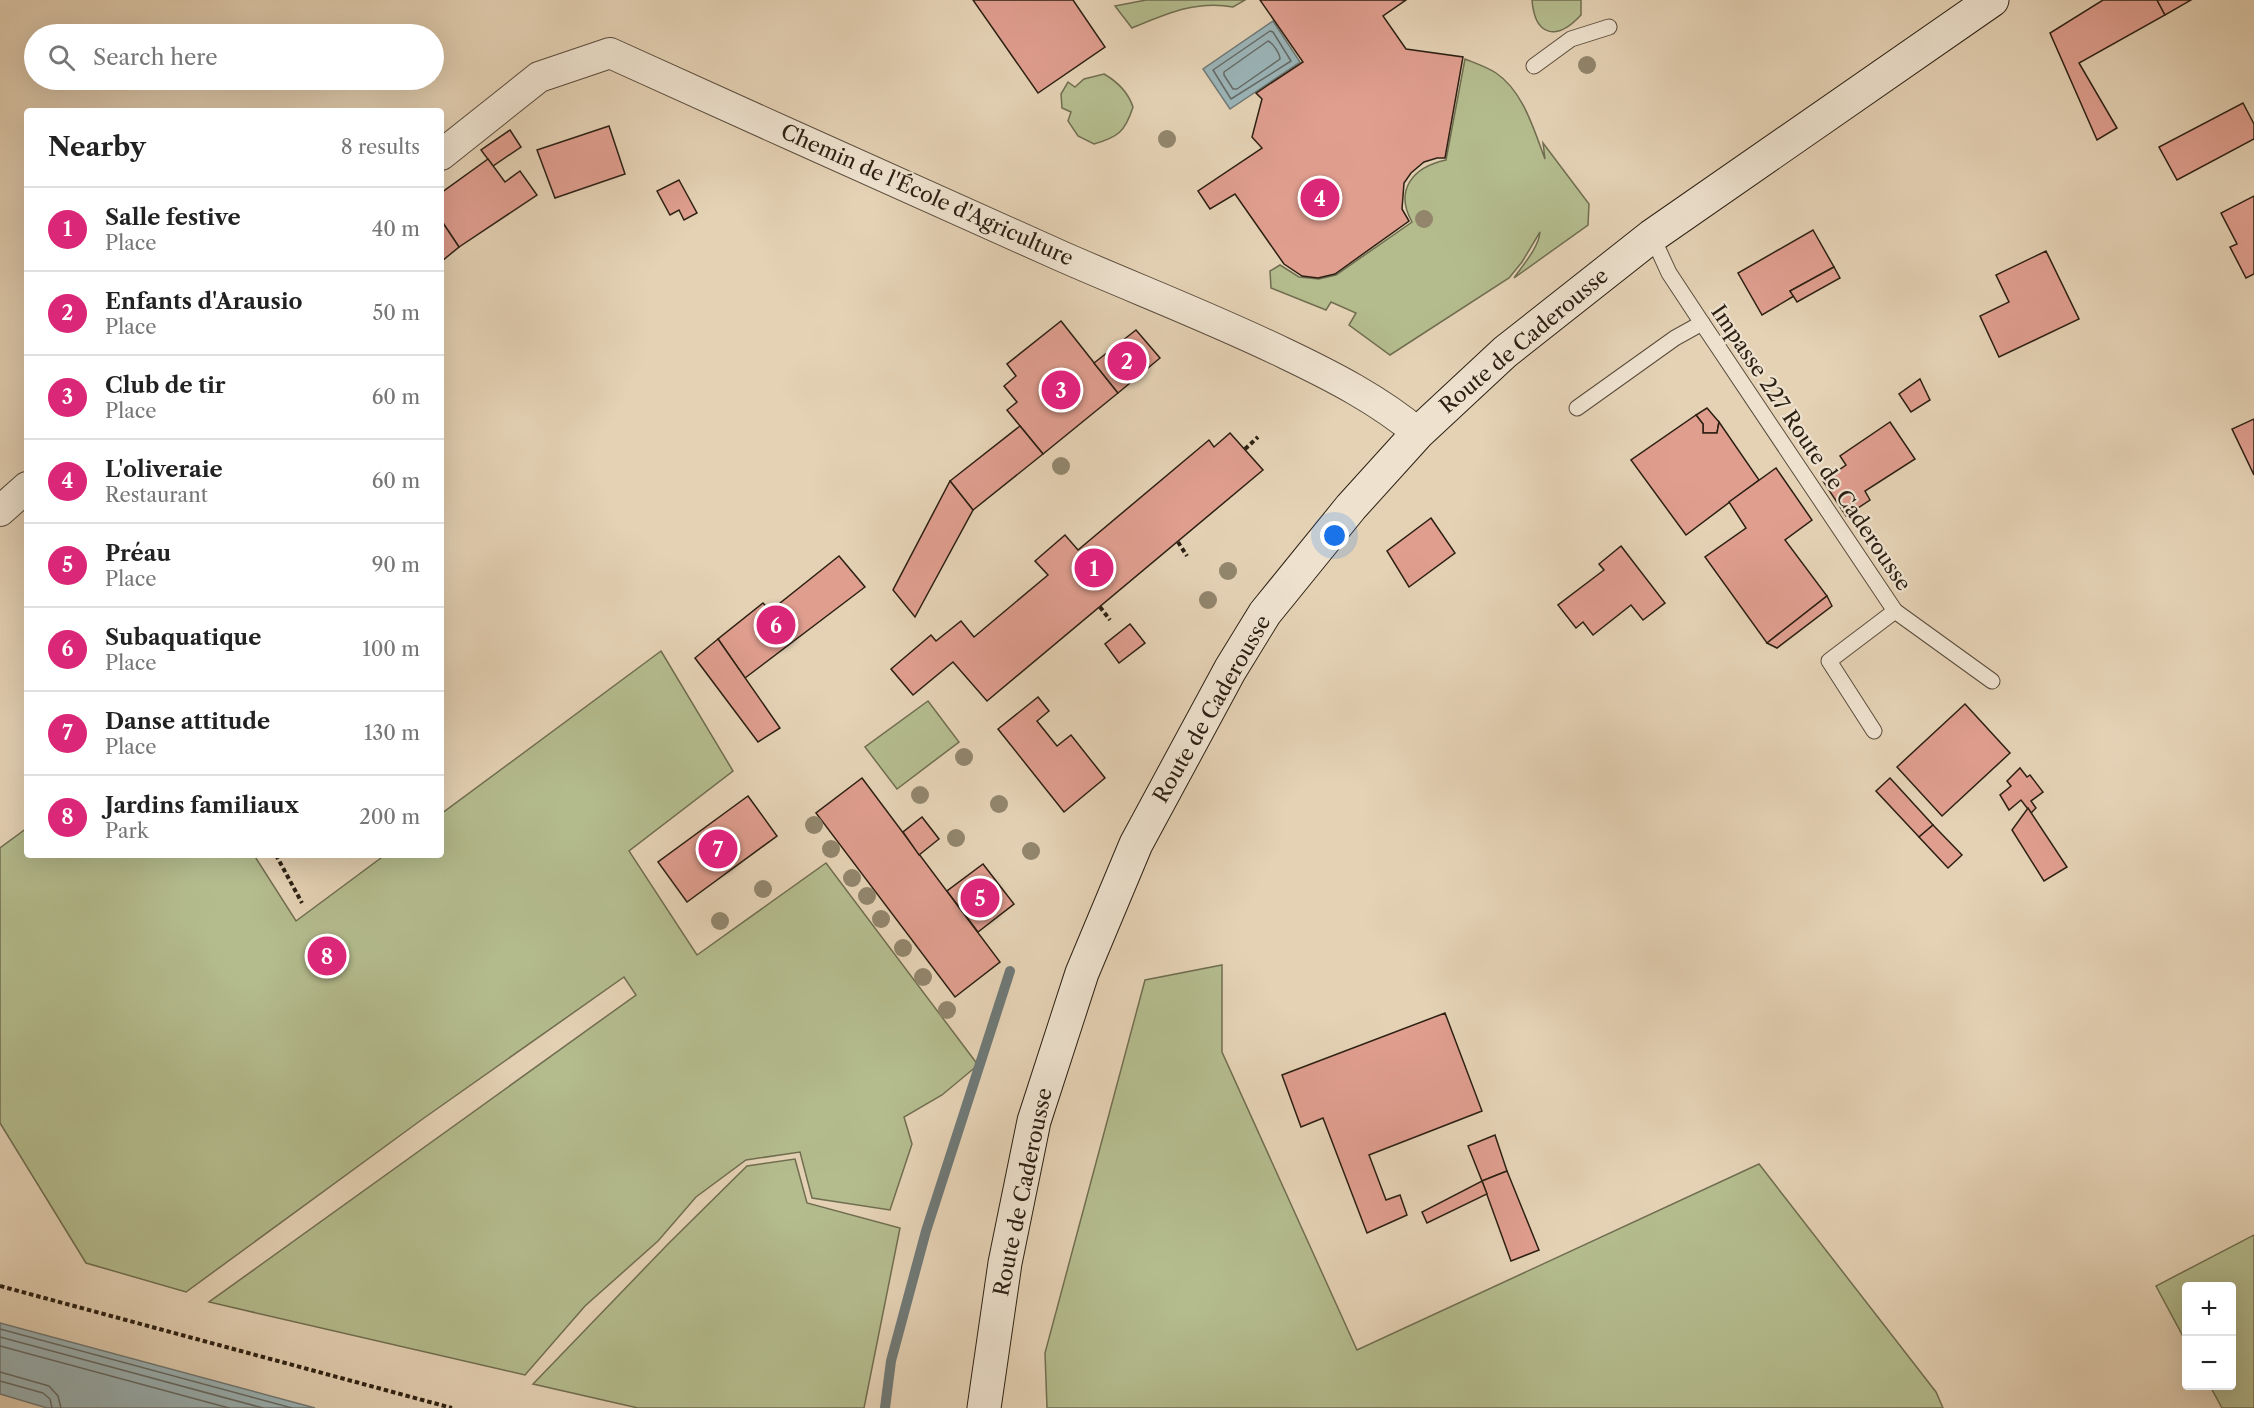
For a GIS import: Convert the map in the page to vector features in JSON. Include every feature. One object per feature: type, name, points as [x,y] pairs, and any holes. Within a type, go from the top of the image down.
[{"type":"main road","name":"Route de Caderousse","points":[[984,1408],[1005,1263],[1034,1121],[1082,973],[1136,844],[1230,670],[1265,613],[1351,507],[1418,433],[1505,352],[1652,236],[1992,0]]},
{"type":"street","name":"Chemin de l'École d'Agriculture","points":[[444,153],[539,77],[610,53],[1060,255],[1248,335],[1361,394],[1418,433]]},
{"type":"street","points":[[0,511],[24,490]]},
{"type":"lane","points":[[1534,66],[1571,39],[1609,27]]},
{"type":"lane","name":"Impasse 227 Route de Caderousse","points":[[1652,236],[1669,273],[1894,611],[1992,681]]},
{"type":"lane","points":[[1578,408],[1675,338],[1702,323]]},
{"type":"lane","points":[[1874,731],[1829,661],[1894,611]]},
{"type":"path","points":[[1245,449],[1258,437]]},
{"type":"path","points":[[1178,542],[1187,556]]},
{"type":"path","points":[[1100,607],[1110,620]]},
{"type":"path","points":[[278,858],[302,903]]},
{"type":"path","points":[[0,1286],[452,1408]]},
{"type":"green space","points":[[1146,0],[1245,0],[1233,7],[1206,5],[1181,10],[1132,28],[1115,6]]},
{"type":"green space","points":[[1532,0],[1581,0],[1581,15],[1564,29],[1549,31],[1542,28],[1538,22]]},
{"type":"green space","points":[[1465,59],[1496,73],[1514,90],[1532,124],[1545,159],[1543,143],[1589,204],[1588,225],[1514,278],[1534,250],[1540,232],[1522,262],[1509,278],[1390,355],[1349,325],[1356,313],[1331,302],[1326,310],[1271,288],[1270,271],[1280,265],[1299,277],[1319,279],[1336,275],[1412,222],[1405,200],[1406,190],[1416,174],[1424,168],[1446,160]]},
{"type":"green space","points":[[1104,74],[1122,88],[1133,107],[1120,132],[1094,144],[1078,136],[1068,121],[1071,112],[1062,108],[1061,94],[1068,82],[1075,87],[1084,79]]},
{"type":"green space","points":[[661,651],[733,771],[629,851],[697,955],[826,863],[978,1065],[942,1095],[904,1117],[912,1144],[890,1210],[812,1198],[800,1152],[746,1160],[696,1197],[658,1241],[585,1306],[525,1375],[209,1302],[636,995],[624,977],[424,1118],[186,1292],[86,1263],[0,1123],[0,848],[24,830],[24,858],[256,858],[296,921],[381,858],[444,858],[444,812]]},
{"type":"green space","points":[[928,701],[959,742],[897,789],[865,747]]},
{"type":"green space","points":[[1222,965],[1222,1052],[1357,1350],[1759,1164],[1936,1392],[1943,1408],[1047,1408],[1045,1353],[1145,980]]},
{"type":"green space","points":[[795,1159],[807,1203],[900,1228],[864,1408],[638,1408],[533,1384],[747,1166]]},
{"type":"green space","points":[[2254,1235],[2254,1408],[2222,1408],[2212,1390],[2236,1390],[2236,1282],[2182,1282],[2182,1335],[2156,1286]]},
{"type":"water","points":[[1273,21],[1300,62],[1230,109],[1203,69]]},
{"type":"water","points":[[0,1323],[315,1408],[47,1408],[0,1394]]},
{"type":"building","points":[[973,0],[1073,0],[1105,47],[1038,93]]},
{"type":"building","points":[[1260,0],[1406,0],[1383,16],[1406,49],[1463,57],[1445,158],[1424,162],[1411,173],[1404,183],[1402,209],[1409,221],[1335,274],[1318,278],[1302,276],[1284,264],[1235,194],[1210,209],[1198,191],[1262,148],[1252,137],[1262,99],[1256,93],[1303,62]]},
{"type":"building","points":[[2103,0],[2157,0],[2165,15],[2079,63],[2117,128],[2097,140],[2050,33]]},
{"type":"building","points":[[2157,0],[2191,0],[2165,15]]},
{"type":"building","points":[[2243,103],[2254,124],[2254,139],[2177,180],[2159,147]]},
{"type":"building","points":[[609,126],[625,174],[555,198],[537,150]]},
{"type":"building","points":[[510,130],[521,147],[493,166],[481,150]]},
{"type":"building","points":[[488,159],[505,182],[520,171],[537,195],[459,247],[444,224],[444,191]]},
{"type":"building","points":[[679,180],[697,213],[684,220],[679,210],[670,215],[657,191]]},
{"type":"building","points":[[2254,196],[2254,274],[2246,278],[2230,247],[2237,244],[2221,213]]},
{"type":"building","points":[[444,224],[459,247],[444,259]]},
{"type":"building","points":[[1813,230],[1834,267],[1790,291],[1794,296],[1762,315],[1738,273]]},
{"type":"building","points":[[2046,251],[2079,319],[1999,357],[1980,316],[2009,302],[1996,275]]},
{"type":"building","points":[[1834,267],[1840,278],[1797,302],[1790,291]]},
{"type":"building","points":[[1061,321],[1118,393],[1043,454],[1007,410],[1017,402],[1004,386],[1016,376],[1007,364]]},
{"type":"building","points":[[1136,330],[1160,358],[1118,393],[1094,363]]},
{"type":"building","points":[[1920,379],[1930,400],[1911,412],[1899,394]]},
{"type":"building","points":[[1707,408],[1719,422],[1717,433],[1703,433],[1703,424],[1696,415]]},
{"type":"building","points":[[1696,415],[1703,424],[1703,433],[1717,433],[1719,422],[1759,480],[1686,535],[1631,460]]},
{"type":"building","points":[[2254,419],[2254,475],[2232,429]]},
{"type":"building","points":[[1890,422],[1915,459],[1865,491],[1870,500],[1846,516],[1823,481],[1846,465],[1840,456]]},
{"type":"building","points":[[1020,426],[1043,454],[973,510],[950,481]]},
{"type":"building","points":[[1230,433],[1263,470],[987,701],[953,662],[913,695],[891,669],[931,635],[936,641],[961,621],[974,637],[1048,575],[1035,561],[1065,535],[1078,550],[1209,440],[1214,447]]},
{"type":"building","points":[[1776,468],[1812,520],[1785,540],[1827,596],[1767,643],[1705,557],[1746,528],[1729,502]]},
{"type":"building","points":[[950,481],[973,510],[915,617],[893,590]]},
{"type":"building","points":[[1431,518],[1455,553],[1409,587],[1387,551]]},
{"type":"building","points":[[1621,546],[1665,603],[1643,620],[1631,605],[1593,635],[1583,622],[1576,628],[1558,605],[1604,570],[1599,564]]},
{"type":"building","points":[[839,556],[865,587],[745,678],[718,639],[763,603],[770,611]]},
{"type":"building","points":[[1827,596],[1832,606],[1777,648],[1767,643]]},
{"type":"building","points":[[1130,624],[1145,643],[1119,663],[1105,644]]},
{"type":"building","points":[[718,639],[780,728],[758,742],[695,658]]},
{"type":"building","points":[[1038,697],[1049,711],[1037,721],[1057,746],[1071,735],[1105,778],[1064,812],[998,729]]},
{"type":"building","points":[[1965,704],[2010,753],[1942,816],[1897,767]]},
{"type":"building","points":[[2020,768],[2027,777],[2030,775],[2043,792],[2031,801],[2036,808],[2031,813],[2021,800],[2009,810],[2000,795],[2011,786],[2007,781]]},
{"type":"building","points":[[862,778],[1000,962],[955,997],[816,813]]},
{"type":"building","points":[[1890,778],[1933,825],[1919,837],[1876,791]]},
{"type":"building","points":[[748,796],[777,836],[687,902],[658,862]]},
{"type":"building","points":[[2028,808],[2067,867],[2044,881],[2012,830]]},
{"type":"building","points":[[922,817],[939,839],[919,855],[903,832]]},
{"type":"building","points":[[1933,825],[1962,855],[1948,868],[1919,837]]},
{"type":"building","points":[[983,864],[1014,904],[978,932],[947,891]]},
{"type":"building","points":[[1445,1013],[1482,1111],[1369,1155],[1386,1200],[1400,1195],[1407,1215],[1367,1233],[1323,1118],[1301,1127],[1282,1075]]},
{"type":"building","points":[[1495,1135],[1507,1171],[1482,1181],[1468,1146]]},
{"type":"building","points":[[1507,1171],[1539,1250],[1511,1261],[1482,1181]]},
{"type":"building","points":[[1482,1181],[1487,1194],[1427,1223],[1422,1212]]},
{"type":"waterway","points":[[885,1408],[891,1361],[926,1231],[1010,971]]},
{"type":"place","name":"L'oliveraie","points":[[1320,198]]},
{"type":"place","name":"Enfants d'Arausio","points":[[1127,361]]},
{"type":"place","name":"Club de tir","points":[[1061,390]]},
{"type":"place","name":"Salle festive","points":[[1094,568]]},
{"type":"place","name":"Subaquatique","points":[[776,625]]},
{"type":"place","name":"Danse attitude","points":[[718,849]]},
{"type":"place","name":"Préau","points":[[980,898]]},
{"type":"place","name":"Jardins familiaux","points":[[327,956]]}]
